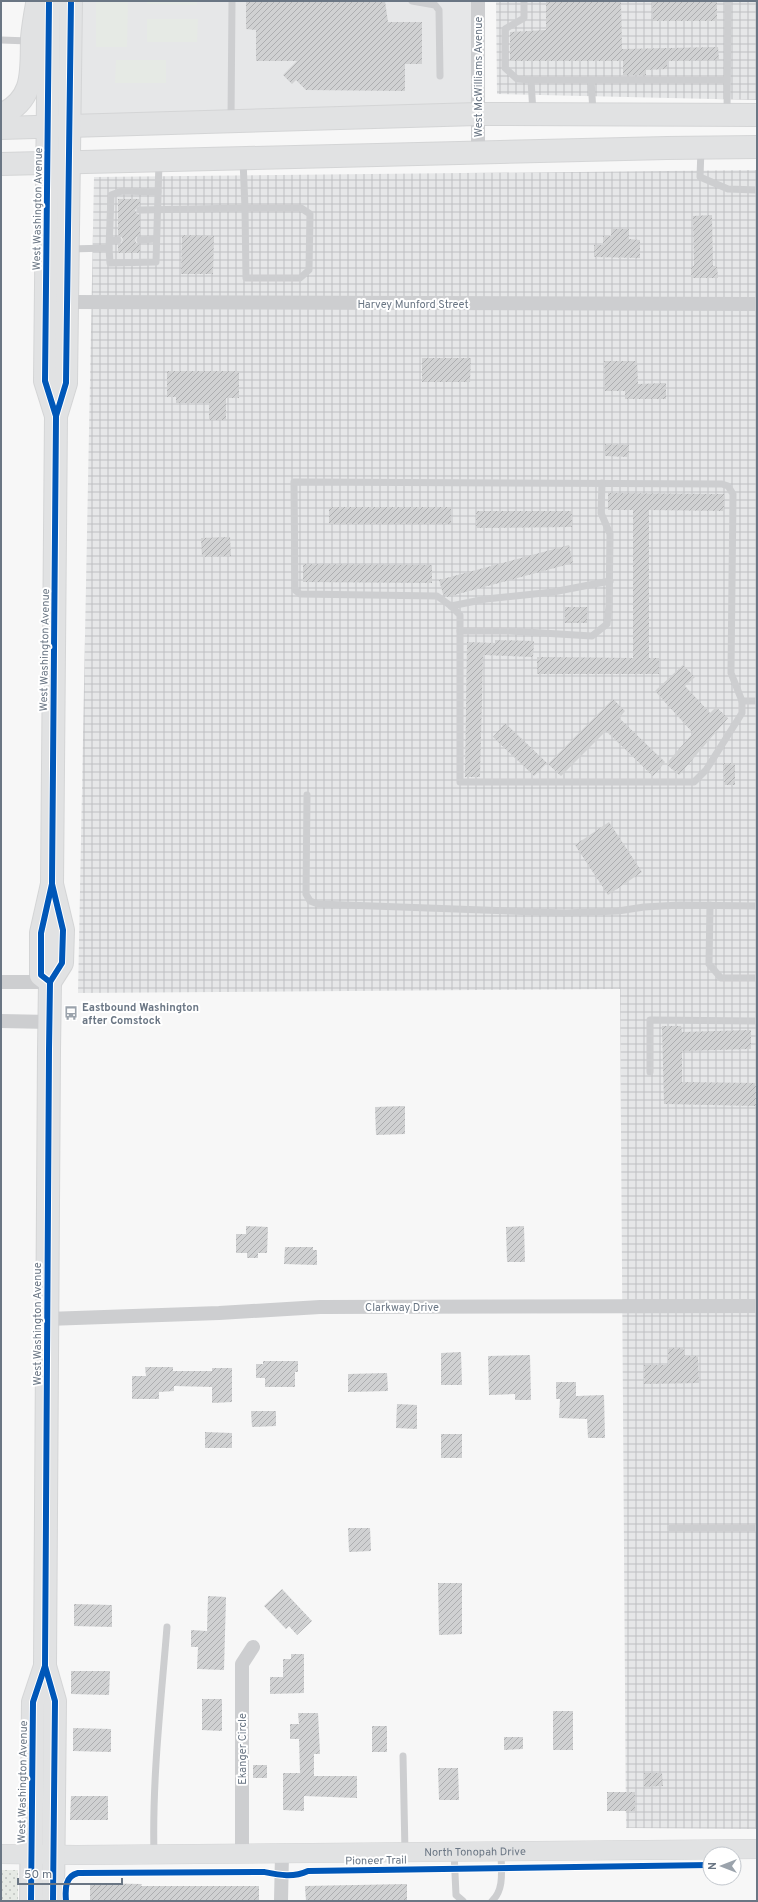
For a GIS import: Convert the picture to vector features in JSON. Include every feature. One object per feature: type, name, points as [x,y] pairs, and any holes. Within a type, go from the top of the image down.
[{"type":"main road","points":[[1,115],[12,109],[22,100],[28,88],[31,76],[32,41],[38,1]]},
{"type":"main road","name":"West Washington Avenue","points":[[49,1],[45,381],[56,416]]},
{"type":"main road","name":"West Washington Avenue","points":[[53,1901],[42,1855],[34,1702],[45,1666],[50,982],[62,963],[63,930],[52,884],[56,416],[66,383],[71,126],[71,1]]},
{"type":"main road","points":[[1,128],[230,120],[478,114],[757,115]]},
{"type":"main road","points":[[1,164],[478,152],[757,147]]},
{"type":"main road","name":"West Washington Avenue","points":[[31,1901],[42,1855]]},
{"type":"street","name":"West McWilliams Avenue","points":[[478,1],[478,152]]},
{"type":"street","name":"Harvey Munford Street","points":[[68,302],[757,304]]},
{"type":"street","points":[[1,982],[50,982]]},
{"type":"street","points":[[1,1021],[50,1022]]},
{"type":"street","name":"Clarkway Drive","points":[[47,1319],[219,1313],[320,1307],[757,1306]]},
{"type":"street","name":"Ekanger Circle","points":[[242,1854],[242,1664],[254,1647]]},
{"type":"street","name":"North Tonopah Drive","points":[[1,1854],[282,1854],[757,1849]]},
{"type":"street","points":[[281,1901],[282,1854]]},
{"type":"lane","points":[[230,120],[232,1]]},
{"type":"lane","points":[[412,1],[422,4],[436,5],[439,10],[440,76]]},
{"type":"lane","points":[[524,1],[524,18],[505,29],[505,68],[517,79],[727,80]]},
{"type":"lane","points":[[727,115],[728,1]]},
{"type":"lane","points":[[1,40],[32,41]]},
{"type":"lane","points":[[531,80],[533,114]]},
{"type":"lane","points":[[592,80],[593,114]]},
{"type":"lane","points":[[701,147],[700,177],[728,189],[757,190]]},
{"type":"lane","points":[[140,210],[245,208],[300,208],[310,214],[309,270],[300,278],[246,278],[245,208],[243,158]]},
{"type":"lane","points":[[158,192],[122,191],[111,195],[114,211],[109,244],[110,263],[156,262],[159,160]]},
{"type":"lane","points":[[140,240],[156,239]]},
{"type":"lane","points":[[69,249],[109,244],[118,240]]},
{"type":"lane","points":[[294,482],[722,484],[728,486],[733,494],[731,673],[742,701],[742,714],[706,770],[694,782],[460,782],[460,615],[451,606],[437,596],[300,594],[295,590],[294,482]]},
{"type":"lane","points":[[460,631],[509,631],[592,636],[607,624],[610,581],[610,534],[600,513],[602,483]]},
{"type":"lane","points":[[451,606],[486,599],[522,597],[610,581]]},
{"type":"lane","points":[[742,701],[757,701]]},
{"type":"lane","points":[[307,795],[306,894],[310,901],[318,904],[565,912],[618,911],[651,906],[757,906]]},
{"type":"lane","points":[[710,905],[709,964],[721,978],[757,978]]},
{"type":"lane","points":[[650,1072],[650,1020],[757,1021]]},
{"type":"lane","points":[[671,1528],[757,1528]]},
{"type":"lane","points":[[154,1854],[159,1722],[167,1626]]},
{"type":"lane","points":[[404,1756],[405,1852]]},
{"type":"lane","points":[[454,1852],[454,1883],[456,1898],[462,1901]]},
{"type":"lane","points":[[495,1900],[501,1887],[501,1852]]},
{"type":"shaded area","points":[[71,1],[477,1],[478,114],[71,126]]},
{"type":"shaded area","points":[[96,1],[128,1],[127,47],[96,47]]},
{"type":"shaded area","points":[[147,1],[197,1],[197,5],[147,4]]},
{"type":"shaded area","points":[[496,1],[757,1],[757,100],[497,94]]},
{"type":"shaded area","points":[[147,19],[198,19],[197,42],[147,42]]},
{"type":"shaded area","points":[[116,60],[166,60],[166,83],[115,83]]},
{"type":"shaded area","points":[[757,170],[757,1829],[626,1828],[620,989],[78,993],[94,177]]},
{"type":"shaded area","points":[[1,1870],[18,1870],[18,1901],[1,1901]]},
{"type":"building","points":[[246,1],[385,1],[388,22],[422,22],[422,64],[405,64],[405,91],[306,90],[296,80],[292,84],[283,75],[297,61],[256,61],[256,30],[246,29]]},
{"type":"building","points":[[546,1],[621,1],[622,49],[718,47],[719,60],[667,61],[667,69],[646,70],[646,75],[623,75],[623,61],[510,61],[510,32],[546,30]]},
{"type":"building","points":[[652,1],[717,1],[717,21],[653,21]]},
{"type":"building","points":[[118,199],[140,199],[140,205],[135,210],[136,213],[140,215],[140,235],[137,236],[135,240],[136,243],[140,245],[140,253],[118,253],[118,245],[121,244],[123,240],[122,237],[118,235]]},
{"type":"building","points":[[712,215],[713,266],[717,266],[718,278],[691,278],[691,266],[694,266],[693,216]]},
{"type":"building","points":[[611,229],[629,229],[629,239],[640,240],[640,258],[594,257],[594,245],[603,245],[603,236],[611,236]]},
{"type":"building","points":[[182,235],[214,236],[213,274],[181,274]]},
{"type":"building","points":[[422,358],[471,358],[470,382],[422,382]]},
{"type":"building","points":[[604,361],[637,361],[638,384],[666,383],[666,399],[625,399],[625,391],[605,391]]},
{"type":"building","points":[[167,371],[239,371],[239,398],[226,398],[226,420],[209,420],[209,403],[176,403],[176,397],[167,397]]},
{"type":"building","points":[[605,444],[629,445],[629,457],[605,456]]},
{"type":"building","points":[[608,493],[724,494],[724,511],[649,510],[649,658],[659,658],[659,674],[537,674],[537,657],[633,658],[633,510],[608,510]]},
{"type":"building","points":[[329,507],[451,507],[451,524],[329,524]]},
{"type":"building","points":[[476,511],[572,511],[572,527],[476,528]]},
{"type":"building","points":[[230,537],[231,556],[202,557],[201,538]]},
{"type":"building","points":[[569,545],[573,563],[447,597],[443,594],[439,580]]},
{"type":"building","points":[[303,564],[432,565],[432,583],[303,582]]},
{"type":"building","points":[[565,607],[587,607],[587,623],[565,623]]},
{"type":"building","points":[[495,640],[534,641],[533,657],[483,655],[480,777],[465,777],[467,642],[495,643]]},
{"type":"building","points":[[683,665],[695,677],[685,686],[710,713],[716,707],[728,718],[679,775],[666,764],[693,733],[655,691]]},
{"type":"building","points":[[613,699],[625,711],[619,718],[665,762],[653,776],[606,731],[561,776],[548,764]]},
{"type":"building","points":[[505,723],[547,763],[534,776],[493,737]]},
{"type":"building","points":[[723,763],[735,763],[735,785],[724,785]]},
{"type":"building","points":[[609,822],[642,872],[608,895],[575,845]]},
{"type":"building","points":[[662,1026],[681,1026],[682,1032],[751,1030],[751,1049],[682,1051],[682,1082],[757,1083],[757,1106],[664,1104]]},
{"type":"building","points":[[405,1106],[405,1134],[376,1135],[375,1107]]},
{"type":"building","points":[[246,1226],[268,1227],[267,1253],[258,1253],[258,1258],[247,1258],[247,1253],[236,1253],[236,1234],[246,1234]]},
{"type":"building","points":[[524,1226],[525,1262],[507,1262],[506,1227]]},
{"type":"building","points":[[285,1247],[313,1247],[313,1250],[317,1250],[317,1265],[284,1264]]},
{"type":"building","points":[[668,1348],[684,1348],[685,1356],[698,1356],[699,1383],[644,1384],[644,1365],[668,1365]]},
{"type":"building","points":[[461,1352],[462,1385],[441,1385],[441,1353]]},
{"type":"building","points":[[530,1355],[531,1400],[515,1400],[515,1394],[489,1395],[488,1356]]},
{"type":"building","points":[[263,1361],[298,1361],[298,1372],[295,1372],[295,1387],[265,1387],[265,1378],[256,1378],[256,1364],[263,1364]]},
{"type":"building","points":[[145,1367],[173,1367],[173,1371],[212,1371],[212,1368],[232,1368],[232,1402],[212,1403],[212,1387],[174,1386],[174,1391],[159,1392],[159,1399],[132,1399],[132,1376],[146,1376]]},
{"type":"building","points":[[387,1373],[388,1391],[348,1392],[348,1374]]},
{"type":"building","points":[[556,1382],[576,1382],[576,1396],[604,1395],[605,1438],[588,1438],[587,1419],[559,1418],[560,1399],[556,1399]]},
{"type":"building","points":[[397,1404],[417,1405],[417,1429],[396,1428]]},
{"type":"building","points":[[251,1411],[276,1411],[276,1426],[252,1427]]},
{"type":"building","points":[[205,1432],[232,1433],[232,1448],[205,1448]]},
{"type":"building","points":[[441,1434],[462,1434],[462,1458],[441,1458]]},
{"type":"building","points":[[348,1528],[370,1528],[371,1551],[349,1552]]},
{"type":"building","points":[[438,1583],[462,1583],[462,1634],[439,1635]]},
{"type":"building","points":[[282,1589],[312,1621],[297,1635],[289,1626],[286,1629],[264,1606]]},
{"type":"building","points":[[208,1596],[226,1597],[224,1670],[197,1669],[198,1647],[191,1647],[191,1630],[207,1631]]},
{"type":"building","points":[[74,1604],[112,1605],[112,1627],[74,1626]]},
{"type":"building","points":[[291,1654],[304,1654],[304,1693],[270,1694],[270,1677],[283,1677],[283,1659],[291,1659]]},
{"type":"building","points":[[71,1671],[110,1671],[109,1695],[71,1694]]},
{"type":"building","points":[[202,1699],[222,1699],[222,1731],[202,1730]]},
{"type":"building","points":[[553,1711],[573,1711],[573,1750],[553,1750]]},
{"type":"building","points":[[298,1713],[318,1713],[320,1754],[314,1754],[314,1776],[357,1776],[357,1798],[304,1796],[304,1811],[283,1810],[283,1773],[300,1773],[299,1739],[290,1739],[290,1724],[299,1724]]},
{"type":"building","points":[[372,1726],[387,1726],[387,1752],[372,1752]]},
{"type":"building","points":[[73,1728],[111,1729],[111,1752],[73,1751]]},
{"type":"building","points":[[504,1737],[523,1737],[523,1749],[504,1750]]},
{"type":"building","points":[[253,1765],[267,1765],[267,1778],[253,1778]]},
{"type":"building","points":[[438,1768],[458,1768],[459,1800],[439,1800]]},
{"type":"building","points":[[644,1773],[662,1773],[663,1786],[644,1787]]},
{"type":"building","points":[[607,1792],[635,1792],[635,1811],[607,1811]]},
{"type":"building","points":[[71,1796],[108,1796],[108,1820],[70,1820]]},
{"type":"building","points":[[90,1883],[142,1884],[141,1886],[259,1886],[259,1901],[90,1901]]},
{"type":"building","points":[[407,1884],[407,1901],[306,1901],[305,1886]]},
{"type":"cycle path","points":[[49,1],[45,381],[56,416]]},
{"type":"cycle path","points":[[50,982],[41,975],[41,933],[52,884],[56,416],[66,383],[71,1]]},
{"type":"cycle path","points":[[52,884],[63,930],[62,963],[50,982],[49,1050],[45,1666],[55,1701],[53,1901]]},
{"type":"cycle path","points":[[31,1901],[33,1702],[45,1666]]},
{"type":"cycle path","name":"Pioneer Trail","points":[[66,1901],[66,1888],[68,1880],[70,1877],[78,1873],[264,1872],[281,1875],[297,1875],[308,1871],[702,1865]]},
{"type":"place","name":"Eastbound Washington after Comstock","points":[[71,1013]]}]
